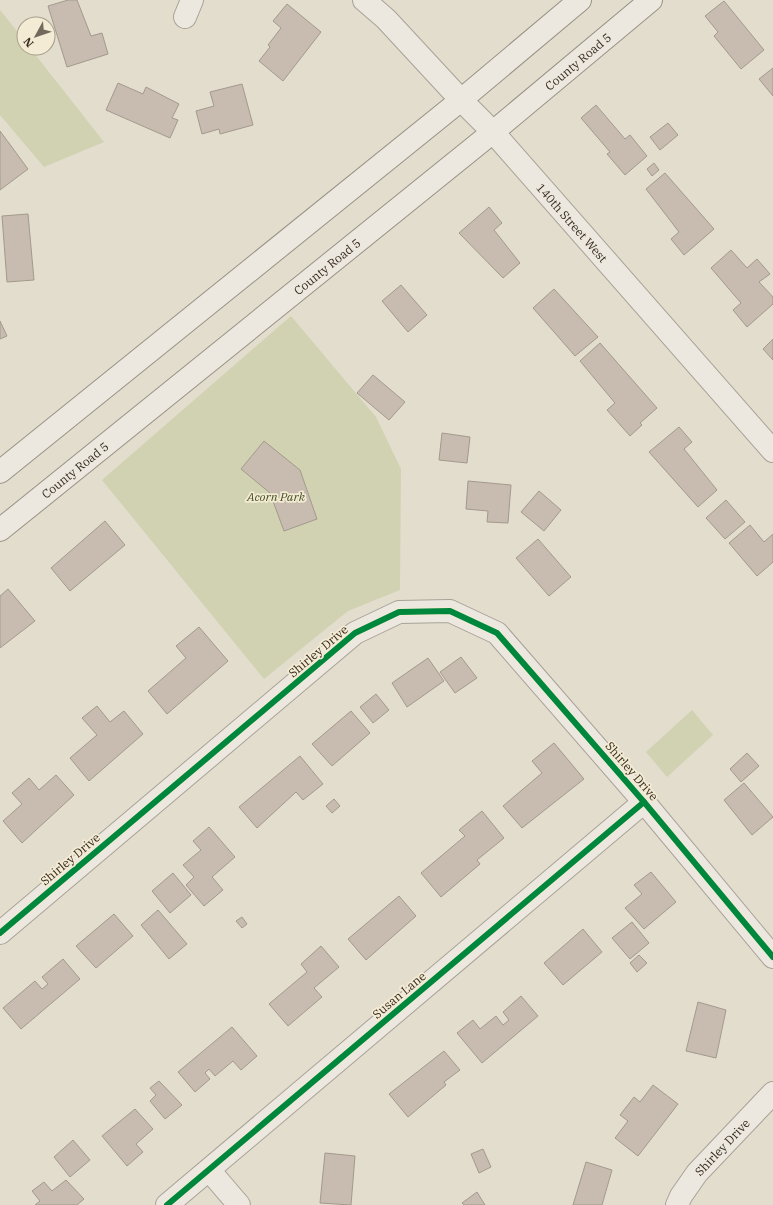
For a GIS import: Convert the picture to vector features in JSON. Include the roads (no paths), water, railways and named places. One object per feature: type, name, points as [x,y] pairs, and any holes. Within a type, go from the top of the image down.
[{"type":"street","name":"140th Street West","points":[[364,0],[386,19],[461,100],[493,132],[773,451]]},
{"type":"street","points":[[0,472],[461,100],[580,0]]},
{"type":"street","name":"County Road 5","points":[[0,530],[493,132],[651,0]]},
{"type":"street","name":"Shirley Drive","points":[[0,933],[355,633],[399,612],[450,611],[497,633],[644,802],[773,957]]},
{"type":"street","name":"Susan Lane","points":[[167,1205],[644,802]]},
{"type":"street","name":"Shirley Drive","points":[[677,1205],[681,1196],[697,1173],[773,1093]]},
{"type":"street","points":[[209,1170],[239,1205]]},
{"type":"park label","name":"Acorn Park","points":[[276,496]]}]
